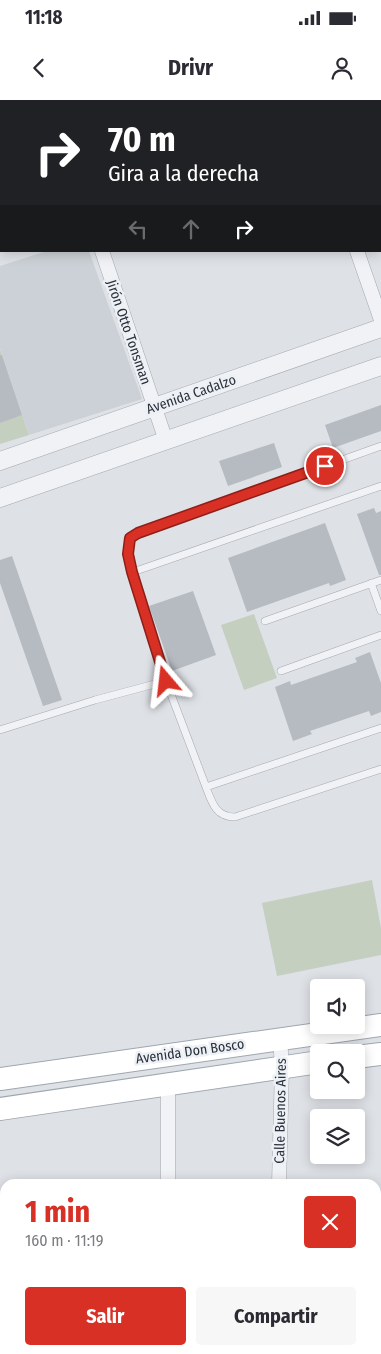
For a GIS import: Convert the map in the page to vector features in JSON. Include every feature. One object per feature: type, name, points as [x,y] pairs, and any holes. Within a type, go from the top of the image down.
[{"type":"main road","name":"Avenida Don Bosco","points":[[0,1079],[381,1025]]},
{"type":"main road","points":[[365,1056],[381,1054]]},
{"type":"main road","name":"Avenida Don Bosco","points":[[0,1109],[310,1063]]},
{"type":"street","name":"Jirón Otto Tonsman","points":[[106,252],[166,441]]},
{"type":"street","points":[[357,252],[381,320]]},
{"type":"street","name":"Avenida Cadalzo","points":[[0,461],[381,328]]},
{"type":"street","points":[[0,498],[381,366]]},
{"type":"street","name":"Calle Buenos Aires","points":[[279,1179],[282,1067],[280,1038]]},
{"type":"street","points":[[168,1083],[168,1179]]},
{"type":"lane","points":[[381,446],[133,535],[128,545],[132,572],[166,681],[212,805],[219,813],[235,817],[381,769]]},
{"type":"lane","points":[[132,572],[381,486]]},
{"type":"lane","points":[[266,621],[381,580]]},
{"type":"lane","points":[[371,583],[381,611]]},
{"type":"lane","points":[[281,671],[381,635]]},
{"type":"lane","points":[[0,730],[95,700],[166,681]]},
{"type":"lane","points":[[206,787],[381,728]]},
{"type":"shaded area","points":[[44,252],[89,252],[142,399],[29,435],[0,348],[0,266]]},
{"type":"green space","points":[[0,349],[29,435],[0,444]]},
{"type":"green space","points":[[254,614],[277,678],[244,690],[221,625]]},
{"type":"green space","points":[[372,880],[381,928],[381,955],[277,976],[262,903]]},
{"type":"building","points":[[0,355],[2,355],[22,415],[0,423]]},
{"type":"building","points":[[381,405],[381,431],[333,448],[325,425]]},
{"type":"building","points":[[274,443],[282,467],[228,486],[219,461]]},
{"type":"building","points":[[374,508],[376,513],[381,511],[381,575],[379,575],[357,514]]},
{"type":"building","points":[[325,523],[346,580],[330,586],[329,583],[247,612],[228,558]]},
{"type":"building","points":[[12,556],[62,700],[43,706],[0,583],[0,560]]},
{"type":"building","points":[[193,591],[216,655],[172,671],[149,606]]},
{"type":"building","points":[[370,652],[381,683],[381,712],[371,716],[369,711],[310,731],[312,734],[293,741],[275,687],[290,681],[291,685],[357,662],[355,658]]},
{"type":"route","points":[[166,681],[132,572],[128,554],[130,538],[138,533],[325,466]]}]
